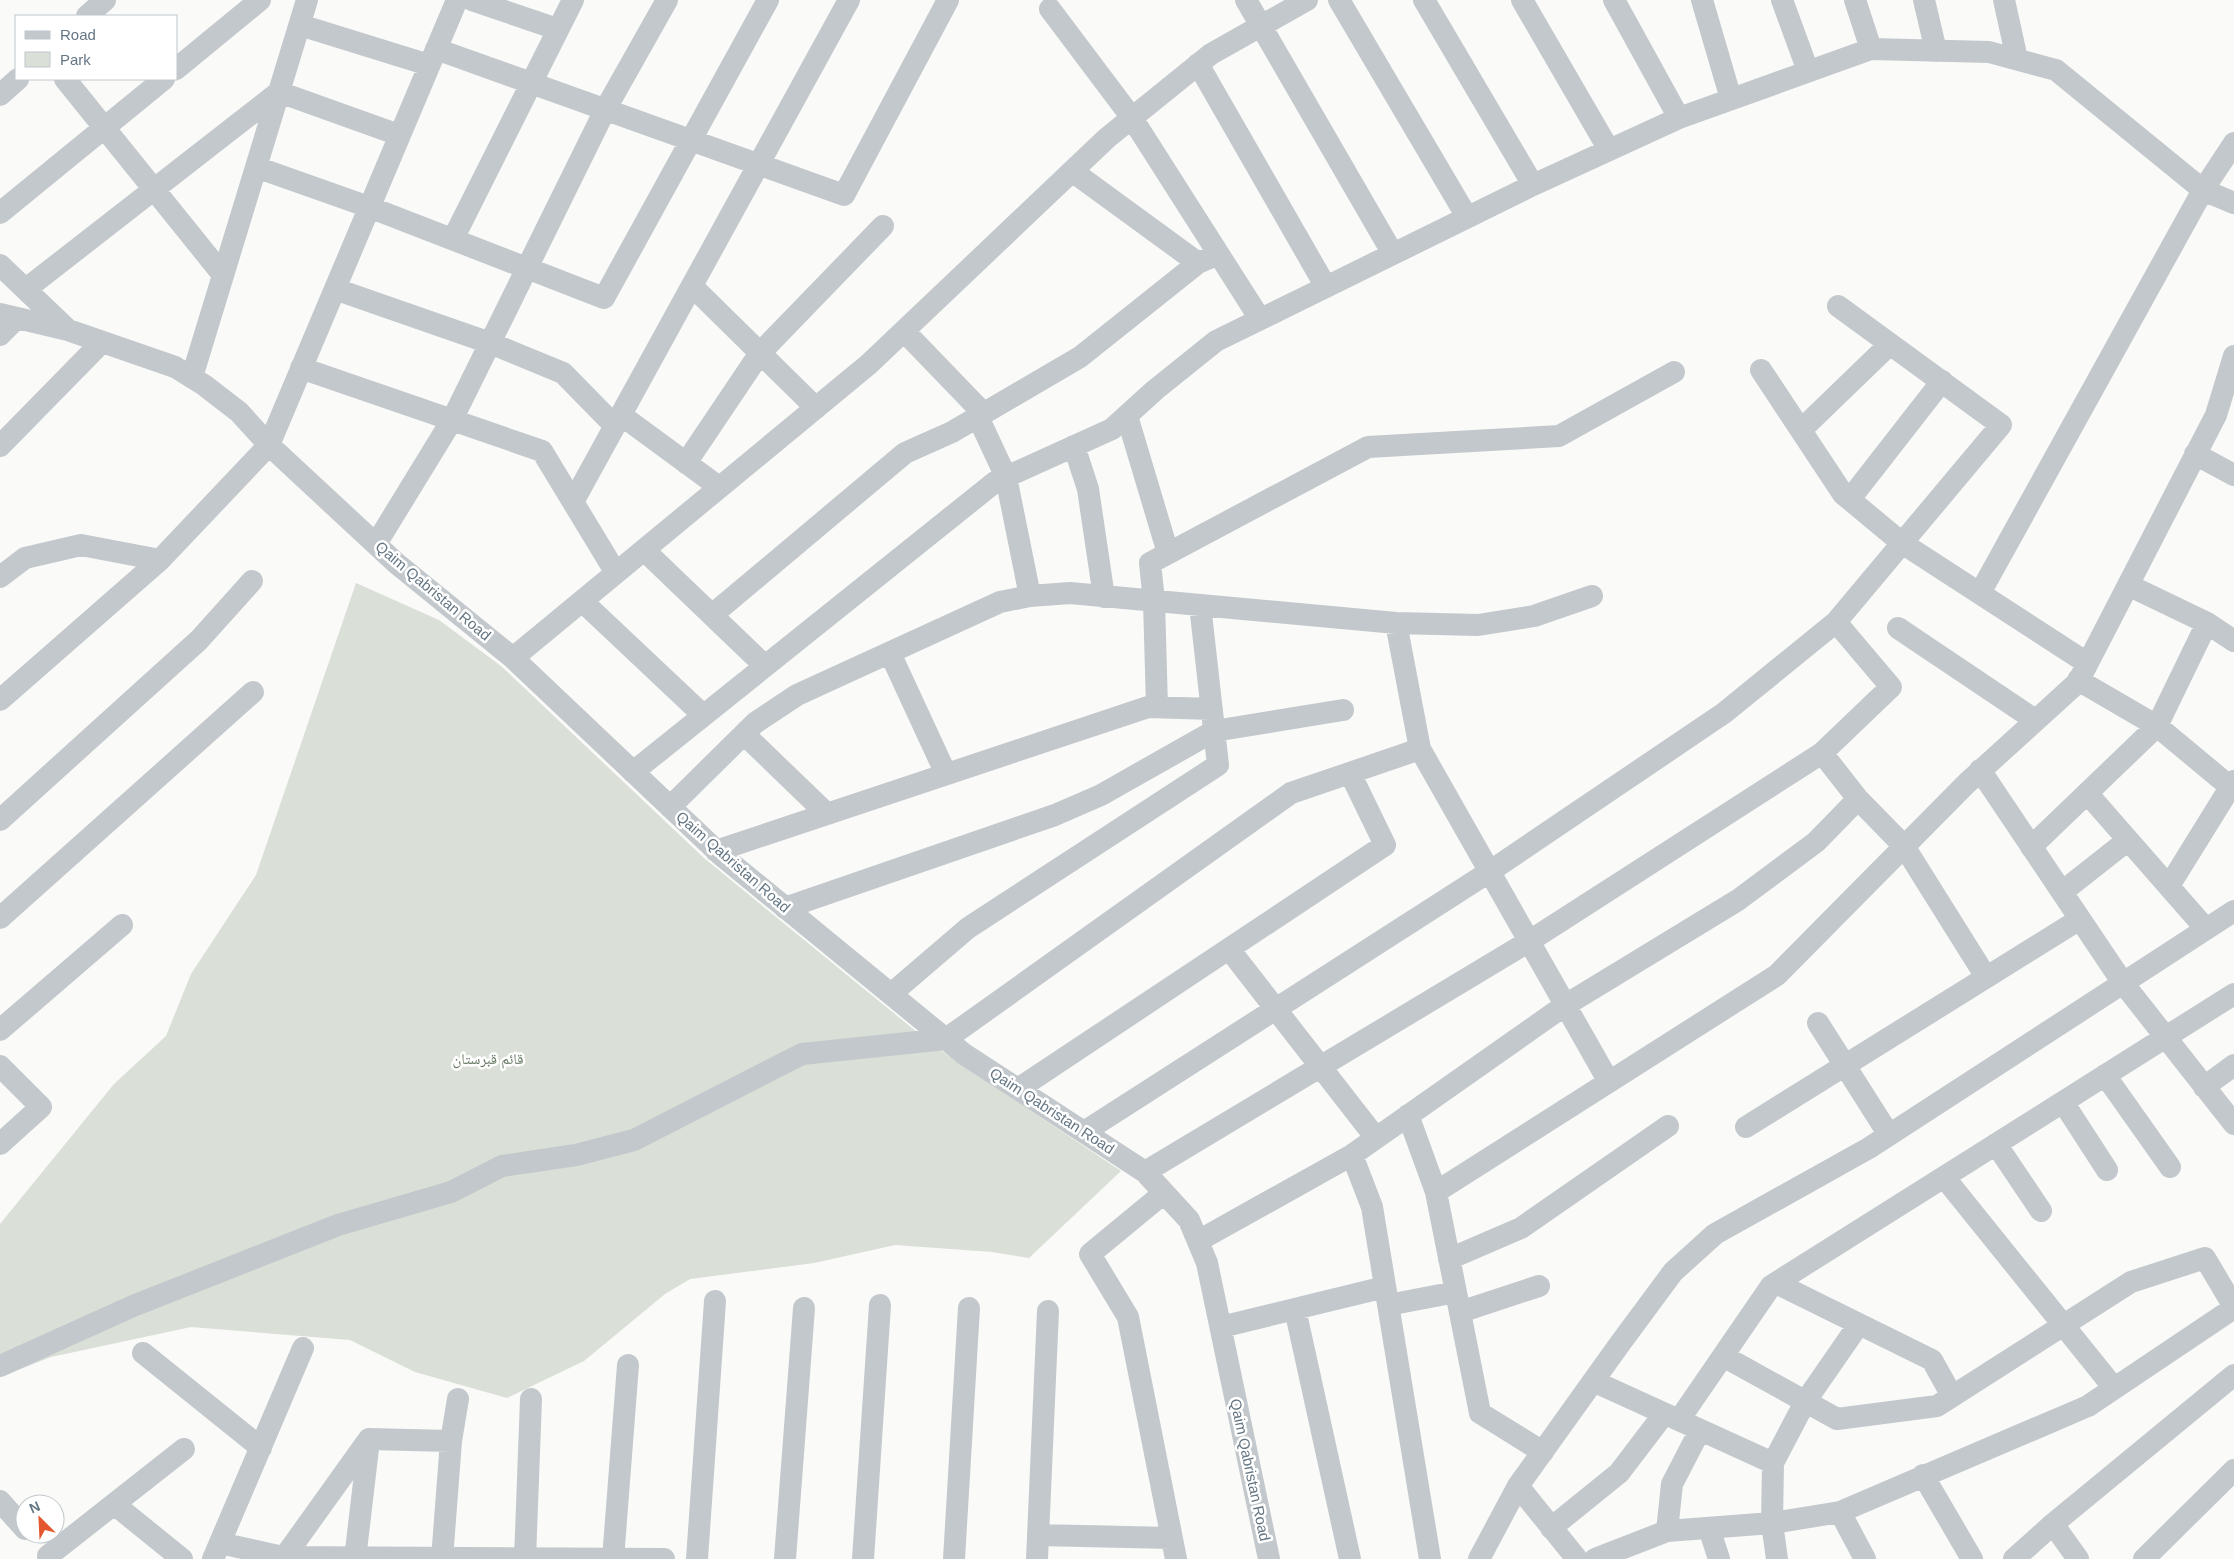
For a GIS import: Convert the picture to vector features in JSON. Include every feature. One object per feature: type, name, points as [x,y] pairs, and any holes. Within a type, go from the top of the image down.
[{"type":"street","points":[[88,15],[105,0]]},
{"type":"street","points":[[178,67],[260,0]]},
{"type":"street","points":[[192,377],[307,0]]},
{"type":"street","points":[[1,698],[160,560],[269,445],[458,0]]},
{"type":"street","points":[[472,0],[557,29]]},
{"type":"street","points":[[453,239],[573,0]]},
{"type":"street","points":[[376,544],[452,420],[605,110],[667,0]]},
{"type":"street","points":[[256,167],[369,206],[604,298],[768,0]]},
{"type":"street","points":[[573,502],[760,165],[849,0]]},
{"type":"street","points":[[300,25],[530,83],[844,195],[948,0]]},
{"type":"street","points":[[1246,0],[1393,254]]},
{"type":"street","points":[[513,658],[869,364],[1072,172],[1132,118],[1211,54],[1307,0]]},
{"type":"street","points":[[1339,0],[1467,217]]},
{"type":"street","points":[[1424,0],[1533,185]]},
{"type":"street","points":[[1522,0],[1610,150]]},
{"type":"street","points":[[1614,0],[1679,118]]},
{"type":"street","points":[[1702,0],[1730,99]]},
{"type":"street","points":[[1782,0],[1808,72]]},
{"type":"street","points":[[1855,0],[1871,49]]},
{"type":"street","points":[[1924,0],[1936,51]]},
{"type":"street","points":[[2004,0],[2017,60]]},
{"type":"street","points":[[1050,9],[1132,118],[1260,319]]},
{"type":"street","points":[[633,772],[995,482],[1112,430],[1196,355],[1216,341],[1533,185],[1679,118],[1730,99],[1871,49],[1989,52],[2056,70],[2203,190],[2234,203]]},
{"type":"street","points":[[1198,64],[1326,287]]},
{"type":"street","points":[[0,95],[17,80]]},
{"type":"street","points":[[66,80],[223,275]]},
{"type":"street","points":[[0,213],[163,80]]},
{"type":"street","points":[[279,92],[400,135]]},
{"type":"street","points":[[26,289],[279,92]]},
{"type":"street","points":[[1980,593],[2203,190],[2234,143]]},
{"type":"street","points":[[1072,172],[1198,263]]},
{"type":"street","points":[[686,463],[760,353],[884,226]]},
{"type":"street","points":[[712,616],[905,453],[952,432],[1080,357],[1198,263],[1218,254]]},
{"type":"street","points":[[0,265],[68,330]]},
{"type":"street","points":[[692,286],[816,408]]},
{"type":"street","points":[[335,289],[490,342],[563,373],[618,420],[686,463],[719,487]]},
{"type":"street","points":[[1084,1132],[1489,872],[1724,713],[1836,622],[2001,425],[1838,306]]},
{"type":"street","points":[[0,335],[8,316]]},
{"type":"street","name":"Qaim Qabristan Road","points":[[8,316],[68,330],[175,368],[192,377],[239,412],[269,445],[376,544],[513,658],[716,851],[964,1054],[1145,1172],[1189,1220],[1208,1263],[1269,1559]]},
{"type":"street","points":[[904,331],[981,415],[1006,477],[1030,596]]},
{"type":"street","points":[[0,446],[102,342]]},
{"type":"street","points":[[1801,430],[1890,344]]},
{"type":"street","points":[[1436,1192],[1777,975],[1980,770],[2035,720],[2083,671],[2216,415],[2234,356]]},
{"type":"street","points":[[301,368],[542,451],[616,573]]},
{"type":"street","points":[[1761,370],[1843,494],[1902,543],[1980,593],[2157,726],[2233,786],[2169,886]]},
{"type":"street","points":[[1157,707],[1154,601],[1150,563],[1368,446],[1559,436],[1674,372]]},
{"type":"street","points":[[1850,499],[1942,382]]},
{"type":"street","points":[[1127,416],[1168,553]]},
{"type":"street","points":[[1074,446],[1088,489],[1104,596]]},
{"type":"street","points":[[2195,454],[2234,475]]},
{"type":"street","points":[[0,577],[25,558],[81,544],[160,560]]},
{"type":"street","points":[[644,550],[765,666]]},
{"type":"street","points":[[0,820],[200,640],[252,581]]},
{"type":"street","points":[[2128,585],[2207,623],[2234,641]]},
{"type":"street","points":[[670,807],[755,724],[797,695],[1000,602],[1030,596],[1070,593],[1396,623],[1478,626],[1534,616],[1592,596]]},
{"type":"street","points":[[582,601],[703,716]]},
{"type":"street","points":[[891,994],[968,928],[1218,765],[1200,605]]},
{"type":"street","points":[[1145,1172],[1528,942],[1822,753],[1890,686],[1836,622]]},
{"type":"street","points":[[1396,623],[1420,749],[1564,1006],[1609,1082]]},
{"type":"street","points":[[2031,847],[2157,726],[2207,623]]},
{"type":"street","points":[[1898,628],[2035,720]]},
{"type":"street","points":[[890,653],[946,774]]},
{"type":"street","points":[[0,918],[254,692]]},
{"type":"street","points":[[716,851],[1148,707],[1212,709]]},
{"type":"street","points":[[785,908],[1055,815],[1101,795],[1214,731],[1343,710]]},
{"type":"street","points":[[744,734],[827,814]]},
{"type":"street","points":[[0,1366],[133,1306],[338,1225],[451,1192],[502,1166],[576,1156],[634,1140],[802,1054],[946,1039],[1291,793],[1420,749]]},
{"type":"street","points":[[1822,753],[1858,800],[1904,846],[1986,977]]},
{"type":"street","points":[[1980,770],[2123,983],[2234,1124]]},
{"type":"street","points":[[1018,1089],[1385,845],[1350,773]]},
{"type":"street","points":[[2087,794],[2206,929]]},
{"type":"street","points":[[1198,1241],[1352,1155],[1564,1006],[1738,900],[1816,842],[1858,800]]},
{"type":"street","points":[[2062,892],[2128,840]]},
{"type":"street","points":[[1479,1559],[1518,1486],[1593,1381],[1673,1272],[1716,1234],[1889,1135],[2206,929],[2231,918]]},
{"type":"street","points":[[1746,1127],[2080,919]]},
{"type":"street","points":[[0,1030],[122,925]]},
{"type":"street","points":[[1229,949],[1376,1138]]},
{"type":"street","points":[[1551,1528],[1618,1472],[1671,1417],[1723,1356],[1770,1286],[2234,994]]},
{"type":"street","points":[[1818,1023],[1889,1135]]},
{"type":"street","points":[[2204,1086],[2234,1065]]},
{"type":"street","points":[[0,1066],[40,1107],[0,1144]]},
{"type":"street","points":[[2105,1075],[2170,1167]]},
{"type":"street","points":[[2062,1102],[2106,1170]]},
{"type":"street","points":[[1408,1115],[1436,1192],[1480,1413],[1542,1452]]},
{"type":"street","points":[[1449,1259],[1521,1228],[1668,1126]]},
{"type":"street","points":[[1996,1144],[2041,1211]]},
{"type":"street","points":[[1352,1155],[1372,1207],[1430,1559]]},
{"type":"street","points":[[1944,1177],[2114,1388]]},
{"type":"street","points":[[1038,1535],[1174,1549],[1128,1317],[1090,1254],[1164,1193]]},
{"type":"street","points":[[1595,1559],[1667,1531],[1772,1523],[1840,1512],[2088,1406],[2234,1307],[2205,1258],[2131,1282],[1937,1406],[1837,1419],[1723,1356]]},
{"type":"street","points":[[1776,1283],[1932,1360],[1952,1396]]},
{"type":"street","points":[[1221,1327],[1295,1309],[1387,1296],[1458,1302],[1540,1286]]},
{"type":"street","points":[[697,1559],[715,1301]]},
{"type":"street","points":[[863,1559],[880,1305]]},
{"type":"street","points":[[785,1559],[804,1308]]},
{"type":"street","points":[[954,1559],[969,1308]]},
{"type":"street","points":[[1295,1309],[1350,1559]]},
{"type":"street","points":[[1036,1559],[1048,1311]]},
{"type":"street","points":[[1777,1559],[1772,1523],[1772,1463],[1806,1402],[1859,1324]]},
{"type":"street","points":[[303,1348],[217,1551],[283,1558],[664,1559]]},
{"type":"street","points":[[143,1353],[261,1448]]},
{"type":"street","points":[[613,1559],[628,1366]]},
{"type":"street","points":[[2014,1559],[2052,1524],[2234,1374]]},
{"type":"street","points":[[1593,1381],[1772,1463]]},
{"type":"street","points":[[442,1558],[451,1441],[458,1399]]},
{"type":"street","points":[[525,1559],[531,1399]]},
{"type":"street","points":[[1667,1531],[1672,1484],[1700,1430]]},
{"type":"street","points":[[369,1438],[451,1441]]},
{"type":"street","points":[[283,1558],[369,1438]]},
{"type":"street","points":[[355,1558],[369,1438]]},
{"type":"street","points":[[38,1544],[50,1557],[184,1449]]},
{"type":"street","points":[[2144,1559],[2234,1470]]},
{"type":"street","points":[[1924,1475],[1972,1559]]},
{"type":"street","points":[[1518,1486],[1576,1559]]},
{"type":"street","points":[[0,1501],[15,1518]]},
{"type":"street","points":[[114,1504],[182,1559]]},
{"type":"street","points":[[1840,1512],[1865,1559]]},
{"type":"street","points":[[2052,1524],[2078,1559]]},
{"type":"street","points":[[1709,1528],[1719,1559]]},
{"type":"green space","name":"قائم قبرستان","points":[[356,583],[439,620],[501,666],[704,858],[934,1046],[1121,1171],[1029,1258],[992,1252],[895,1245],[814,1263],[690,1279],[665,1294],[584,1361],[507,1398],[415,1372],[350,1340],[191,1327],[51,1357],[0,1377],[0,1224],[114,1084],[166,1036],[191,974],[256,875]]}]
